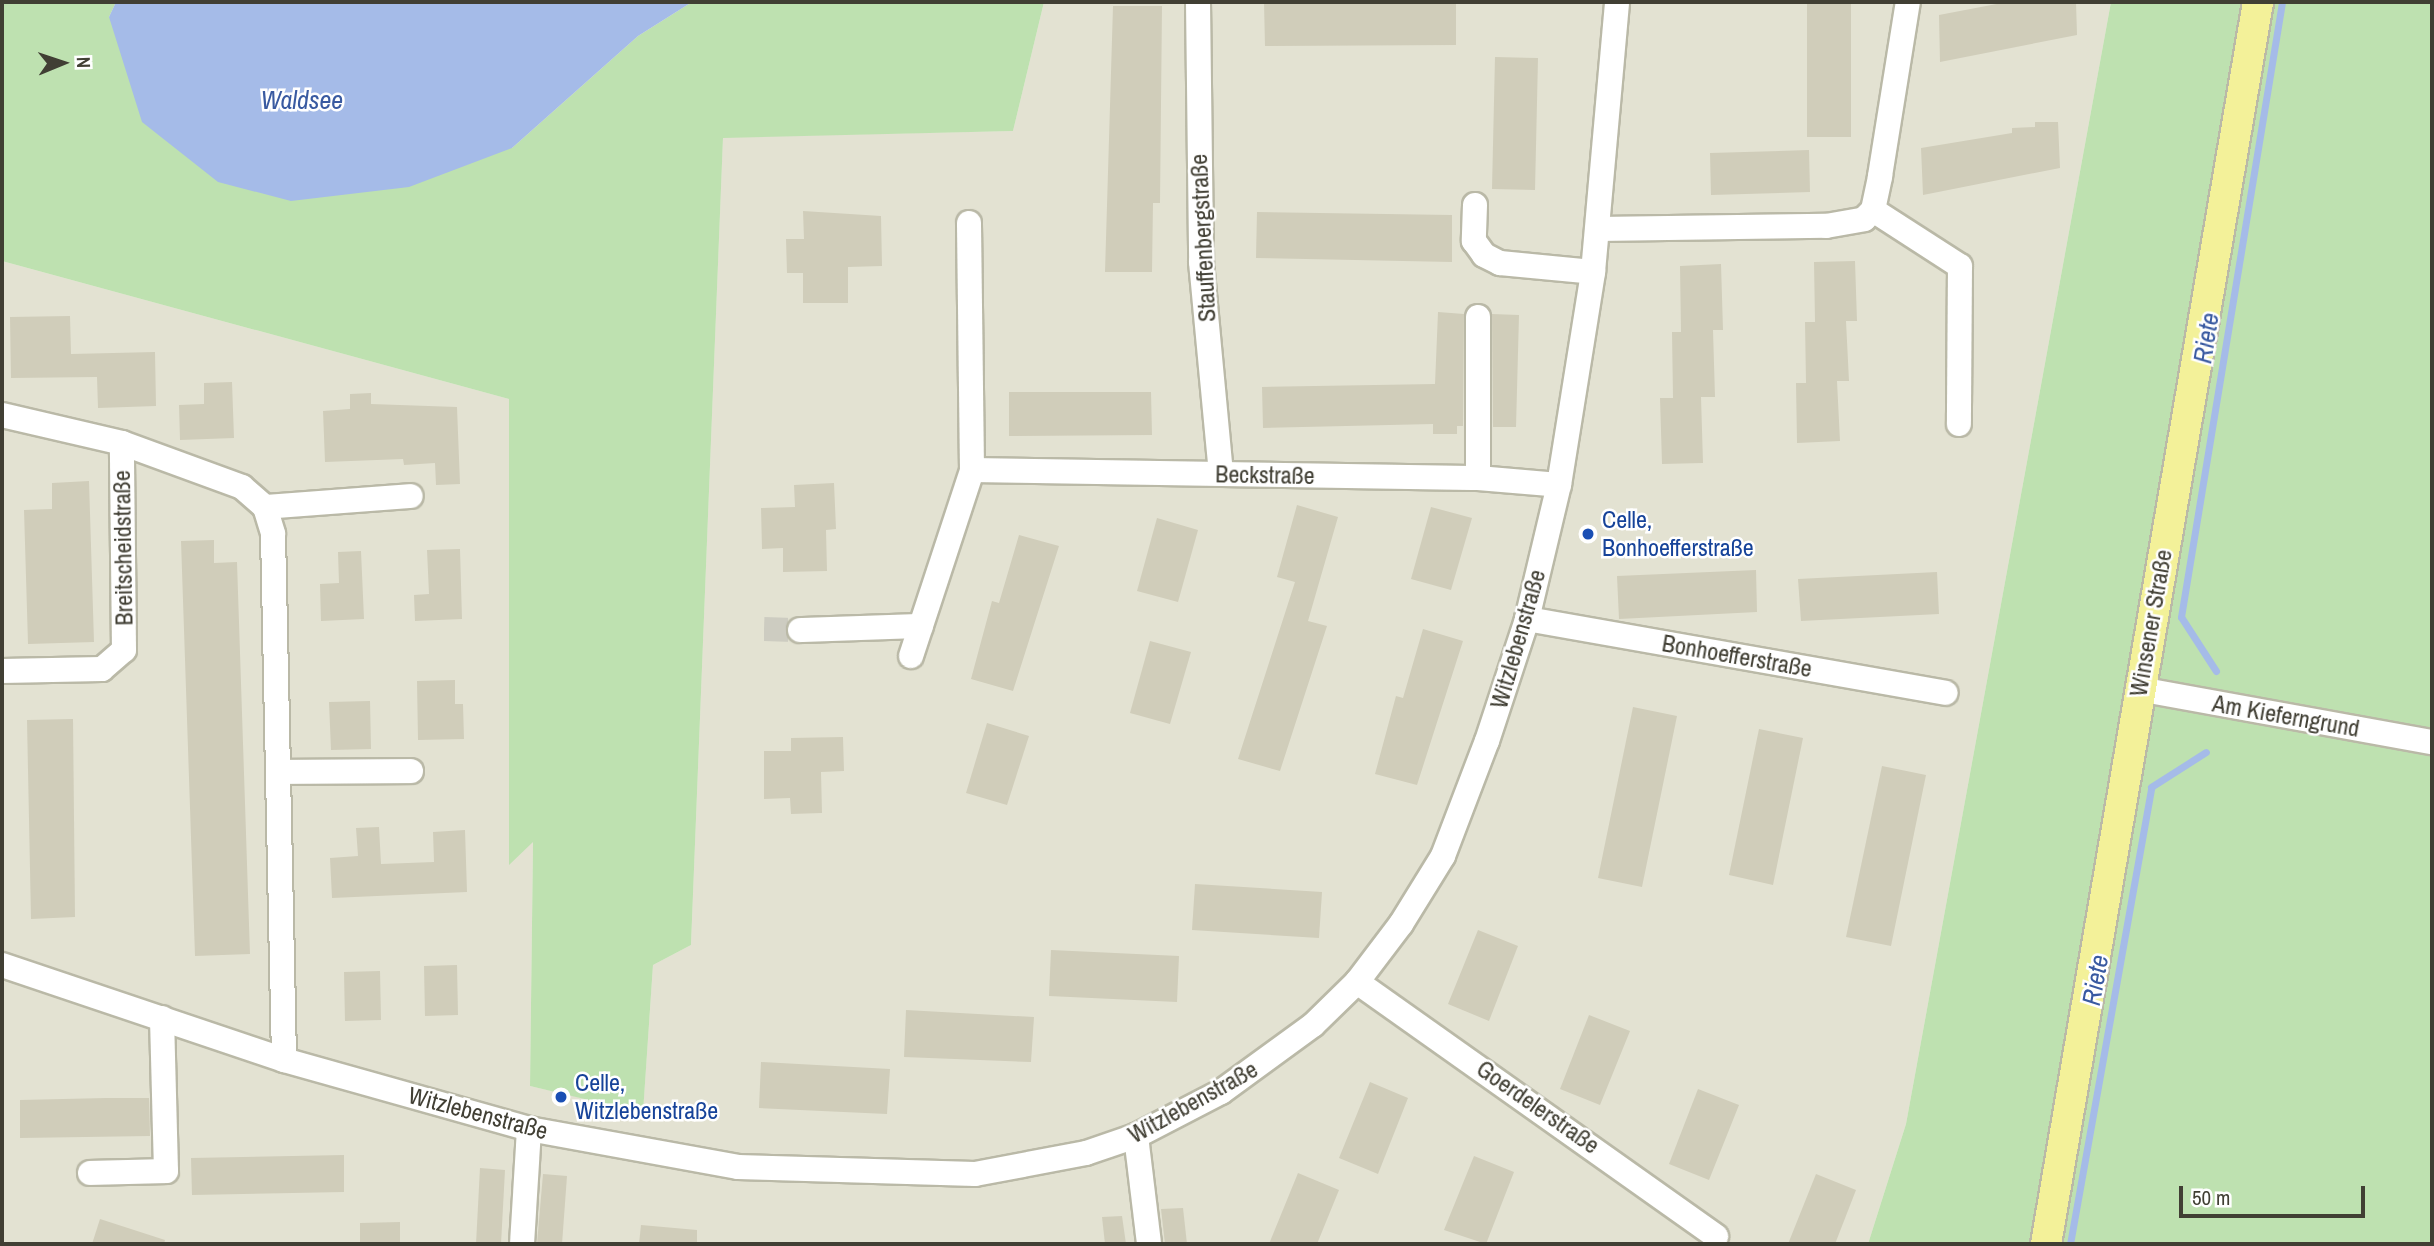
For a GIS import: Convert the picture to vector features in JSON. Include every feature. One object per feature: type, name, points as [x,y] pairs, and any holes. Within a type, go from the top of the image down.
[{"type":"main road","name":"Winsener Straße","points":[[2046,1244],[2258,2]]},
{"type":"street","name":"Stauffenbergstraße","points":[[1198,2],[1200,262],[1221,473]]},
{"type":"street","name":"Witzlebenstraße","points":[[2,965],[284,1060],[529,1129],[738,1167],[975,1174],[1087,1153],[1136,1136],[1264,1064],[1357,982],[1443,856],[1527,619],[1559,485],[1593,272],[1617,2]]},
{"type":"street","points":[[1598,229],[1826,226],[1864,219],[1873,210],[1908,2]]},
{"type":"street","points":[[1475,205],[1474,241],[1484,255],[1500,263],[1593,272]]},
{"type":"street","points":[[1873,210],[1960,266],[1959,424]]},
{"type":"street","points":[[911,656],[972,470],[969,223]]},
{"type":"street","points":[[1478,317],[1478,478]]},
{"type":"street","name":"Breitscheidstraße","points":[[2,415],[122,443],[242,488],[265,507]]},
{"type":"street","name":"Breitscheidstraße","points":[[2,671],[102,669],[124,650],[122,443]]},
{"type":"street","name":"Beckstraße","points":[[972,470],[1478,478],[1559,485]]},
{"type":"street","points":[[284,1060],[282,772],[273,534],[265,507],[411,496]]},
{"type":"street","name":"Bonhoefferstraße","points":[[1527,619],[1946,693]]},
{"type":"street","points":[[800,630],[921,626]]},
{"type":"street","name":"Am Kieferngrund","points":[[2139,690],[2432,742]]},
{"type":"street","points":[[282,772],[411,771]]},
{"type":"street","name":"Goerdelerstraße","points":[[1357,982],[1716,1236]]},
{"type":"street","points":[[90,1172],[166,1171],[162,1018]]},
{"type":"street","points":[[522,1244],[529,1129]]},
{"type":"street","points":[[1136,1136],[1149,1244]]},
{"type":"shaded area","points":[[1044,2],[2111,2],[1906,1124],[1868,1244],[2,1244],[2,261],[509,399],[509,863],[533,841],[530,1086],[643,1112],[653,965],[691,945],[723,137],[1013,131]]},
{"type":"green space","points":[[2,2],[116,2],[109,17],[512,148],[638,36],[692,2],[1044,2],[1013,131],[723,138],[691,945],[653,965],[643,1113],[530,1086],[533,842],[509,865],[509,399],[2,261]]},
{"type":"green space","points":[[2111,2],[2432,2],[2432,1244],[1868,1244],[1906,1124]]},
{"type":"water","name":"Waldsee","points":[[116,2],[692,2],[638,36],[512,148],[409,187],[291,201],[218,182],[142,122],[109,17]]},
{"type":"building","points":[[1264,2],[1456,2],[1456,45],[1265,46]]},
{"type":"building","points":[[1807,2],[1851,2],[1851,137],[1807,137]]},
{"type":"building","points":[[2007,2],[2076,2],[2077,35],[1940,62],[1939,15]]},
{"type":"building","points":[[1113,6],[1162,6],[1160,203],[1153,203],[1152,272],[1105,272]]},
{"type":"building","points":[[1495,57],[1538,58],[1535,190],[1492,189]]},
{"type":"building","points":[[2035,122],[2058,122],[2060,168],[1923,195],[1921,148],[2012,133],[2012,128],[2035,127]]},
{"type":"building","points":[[1809,150],[1810,192],[1711,195],[1710,153]]},
{"type":"building","points":[[803,211],[881,216],[882,266],[848,267],[848,303],[803,303],[803,273],[787,273],[786,239],[804,239]]},
{"type":"building","points":[[1257,212],[1452,215],[1452,262],[1256,258]]},
{"type":"building","points":[[1855,261],[1857,321],[1846,321],[1849,381],[1837,381],[1840,441],[1797,443],[1796,383],[1806,383],[1805,322],[1815,322],[1814,262]]},
{"type":"building","points":[[1721,264],[1723,330],[1713,330],[1715,397],[1701,397],[1703,463],[1662,464],[1660,398],[1673,398],[1672,332],[1681,332],[1680,266]]},
{"type":"building","points":[[1438,312],[1464,314],[1463,426],[1457,426],[1457,434],[1433,434],[1433,424],[1263,428],[1262,387],[1435,384]]},
{"type":"building","points":[[1492,314],[1519,315],[1516,427],[1493,427]]},
{"type":"building","points":[[70,316],[71,354],[155,352],[156,406],[98,408],[97,377],[11,378],[10,317]]},
{"type":"building","points":[[232,382],[234,438],[180,440],[179,405],[204,404],[204,383]]},
{"type":"building","points":[[1009,392],[1151,392],[1152,435],[1009,436]]},
{"type":"building","points":[[371,393],[371,404],[457,407],[460,484],[436,485],[435,463],[404,465],[403,459],[325,462],[323,411],[350,409],[350,394]]},
{"type":"building","points":[[89,481],[94,642],[28,644],[24,510],[52,509],[52,483]]},
{"type":"building","points":[[834,483],[836,529],[826,530],[827,571],[783,572],[783,548],[762,549],[761,508],[795,507],[794,485]]},
{"type":"building","points":[[1297,505],[1338,517],[1308,621],[1327,626],[1280,771],[1238,759],[1295,582],[1277,577]]},
{"type":"building","points":[[1431,507],[1472,518],[1451,590],[1411,579]]},
{"type":"building","points":[[1157,518],[1198,530],[1178,602],[1137,591]]},
{"type":"building","points":[[1019,535],[1059,546],[1013,691],[971,679],[992,601],[999,603]]},
{"type":"building","points":[[214,540],[214,563],[237,562],[250,954],[195,956],[181,541]]},
{"type":"building","points":[[460,549],[462,619],[415,621],[414,595],[429,594],[427,550]]},
{"type":"building","points":[[361,551],[364,619],[321,621],[320,584],[339,583],[338,552]]},
{"type":"building","points":[[1756,570],[1757,612],[1619,619],[1617,576]]},
{"type":"building","points":[[1937,572],[1939,614],[1801,621],[1798,579]]},
{"type":"building","points":[[1423,629],[1463,641],[1417,785],[1375,774],[1396,696],[1403,698]]},
{"type":"building","points":[[1150,641],[1191,652],[1170,724],[1130,713]]},
{"type":"building","points":[[455,680],[455,704],[463,704],[464,739],[418,740],[417,681]]},
{"type":"building","points":[[370,701],[371,749],[331,750],[329,702]]},
{"type":"building","points":[[1633,707],[1677,716],[1642,887],[1598,878]]},
{"type":"building","points":[[73,719],[75,917],[31,919],[27,720]]},
{"type":"building","points":[[987,723],[1029,736],[1007,805],[966,793]]},
{"type":"building","points":[[1759,729],[1803,738],[1773,885],[1729,875]]},
{"type":"building","points":[[843,737],[844,771],[821,772],[822,813],[791,814],[790,798],[764,799],[764,751],[791,751],[791,738]]},
{"type":"building","points":[[1882,766],[1926,775],[1891,946],[1846,937]]},
{"type":"building","points":[[379,827],[381,864],[434,862],[433,832],[465,830],[467,892],[332,898],[330,858],[358,856],[356,828]]},
{"type":"building","points":[[1195,884],[1322,892],[1319,938],[1192,930]]},
{"type":"building","points":[[1478,930],[1518,946],[1489,1021],[1448,1004]]},
{"type":"building","points":[[1051,950],[1179,956],[1177,1002],[1049,996]]},
{"type":"building","points":[[457,965],[458,1015],[425,1016],[424,966]]},
{"type":"building","points":[[380,971],[381,1020],[345,1021],[344,972]]},
{"type":"building","points":[[906,1010],[1034,1017],[1031,1062],[904,1057]]},
{"type":"building","points":[[1589,1015],[1630,1031],[1600,1105],[1560,1089]]},
{"type":"building","points":[[761,1062],[890,1069],[887,1114],[759,1108]]},
{"type":"building","points":[[1370,1082],[1408,1098],[1378,1174],[1339,1158]]},
{"type":"building","points":[[1698,1089],[1739,1105],[1709,1180],[1669,1164]]},
{"type":"building","points":[[149,1098],[150,1136],[20,1138],[20,1100]]},
{"type":"building","points":[[344,1155],[344,1192],[192,1195],[191,1158]]},
{"type":"building","points":[[1474,1156],[1514,1172],[1486,1244],[1444,1230]]},
{"type":"building","points":[[480,1168],[505,1170],[501,1244],[476,1244]]},
{"type":"building","points":[[1298,1173],[1339,1190],[1317,1244],[1269,1244]]},
{"type":"building","points":[[543,1174],[567,1176],[562,1244],[537,1244]]},
{"type":"building","points":[[1816,1174],[1856,1190],[1835,1244],[1788,1244]]},
{"type":"building","points":[[1183,1208],[1187,1244],[1165,1244],[1161,1209]]},
{"type":"building","points":[[1122,1216],[1126,1244],[1105,1244],[1102,1217]]},
{"type":"building","points":[[100,1219],[165,1240],[164,1244],[92,1244]]},
{"type":"building","points":[[400,1222],[400,1244],[360,1244],[360,1223]]},
{"type":"building","points":[[641,1225],[697,1230],[697,1244],[639,1244]]},
{"type":"waterway","name":"Riete","points":[[2216,671],[2181,617],[2282,2]]},
{"type":"waterway","name":"Riete","points":[[2070,1244],[2151,787],[2206,752]]},
{"type":"tunnel","points":[[764,629],[800,630]]},
{"type":"place","name":"Celle, Bonhoefferstraße","points":[[1588,534]]},
{"type":"place","name":"Celle, Witzlebenstraße","points":[[561,1097]]}]
